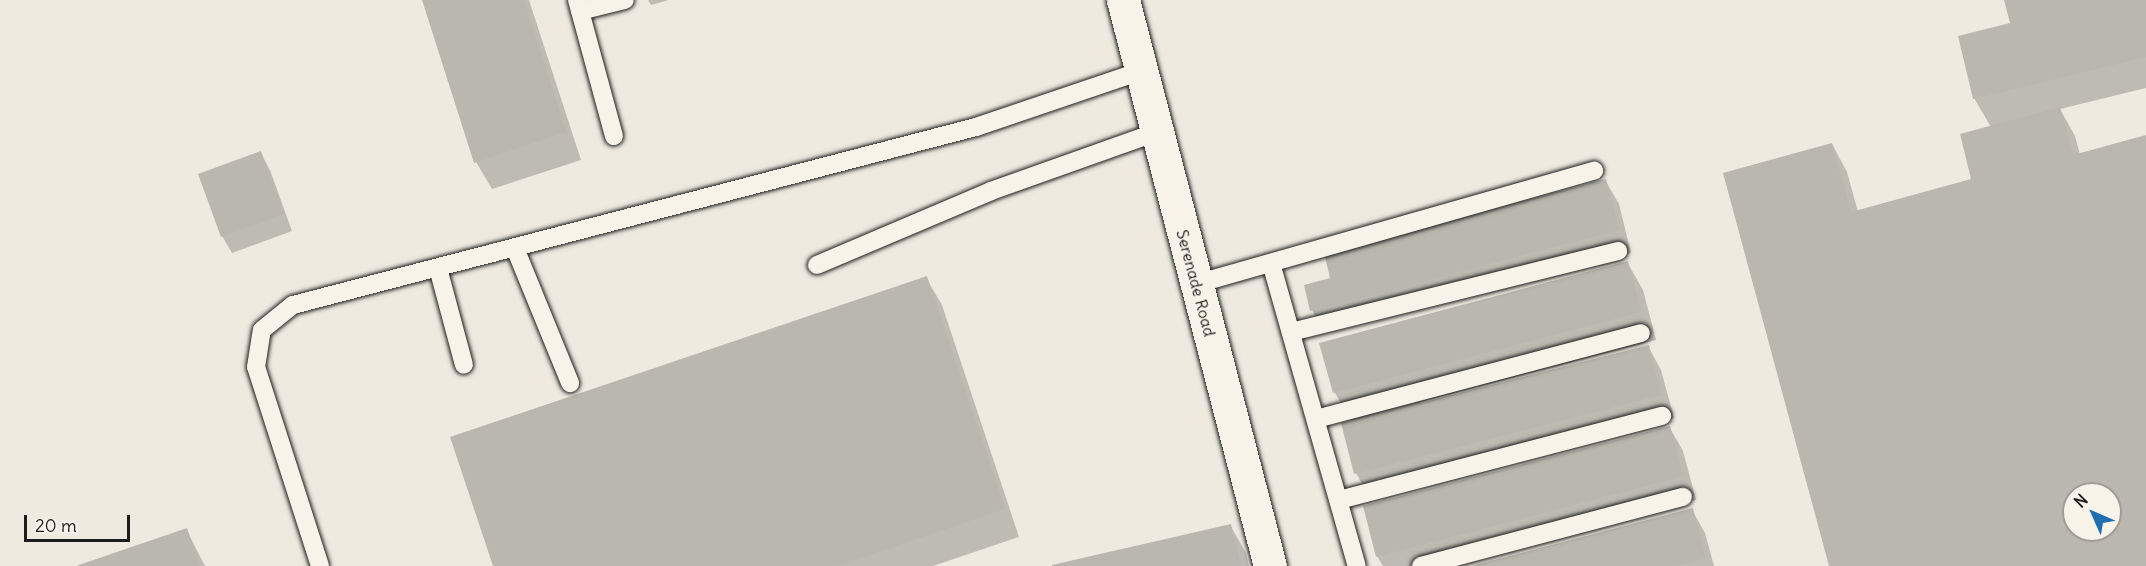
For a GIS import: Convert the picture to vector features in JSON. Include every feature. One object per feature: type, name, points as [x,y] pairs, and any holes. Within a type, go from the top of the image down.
[{"type":"street","name":"Serenade Road","points":[[1123,0],[1270,566]]},
{"type":"lane","points":[[614,136],[578,5],[626,0]]},
{"type":"lane","points":[[320,566],[256,367],[262,330],[293,305],[976,127],[1140,71]]},
{"type":"lane","points":[[817,265],[992,191],[1157,132]]},
{"type":"lane","points":[[1196,284],[1594,171]]},
{"type":"lane","points":[[515,248],[570,384]]},
{"type":"lane","points":[[1291,332],[1618,251]]},
{"type":"lane","points":[[1271,263],[1357,566]]},
{"type":"lane","points":[[438,268],[464,365]]},
{"type":"lane","points":[[1316,419],[1641,333]]},
{"type":"lane","points":[[1339,500],[1662,416]]},
{"type":"lane","points":[[1421,566],[1683,497]]},
{"type":"building","points":[[422,0],[524,0],[566,132],[474,163]]},
{"type":"building","points":[[2004,0],[2146,0],[2146,57],[1973,99],[1958,36],[2010,23]]},
{"type":"building","points":[[2060,107],[2073,155],[2146,135],[2146,566],[1829,566],[1723,173],[1832,143],[1851,212],[1971,179],[1960,134]]},
{"type":"building","points":[[261,151],[284,214],[221,237],[198,174]]},
{"type":"building","points":[[1606,179],[1619,230],[1310,311],[1304,285],[1330,278],[1324,253]]},
{"type":"building","points":[[1628,261],[1641,312],[1333,393],[1319,343]]},
{"type":"building","points":[[927,276],[1005,509],[837,566],[493,566],[450,437]]},
{"type":"building","points":[[1649,345],[1661,395],[1354,474],[1341,423]]},
{"type":"building","points":[[1670,426],[1684,476],[1376,557],[1363,506]]},
{"type":"building","points":[[1693,508],[1706,558],[1676,566],[1471,566]]},
{"type":"building","points":[[1231,524],[1241,566],[1052,566],[1052,565]]},
{"type":"building","points":[[187,528],[200,566],[76,566]]}]
